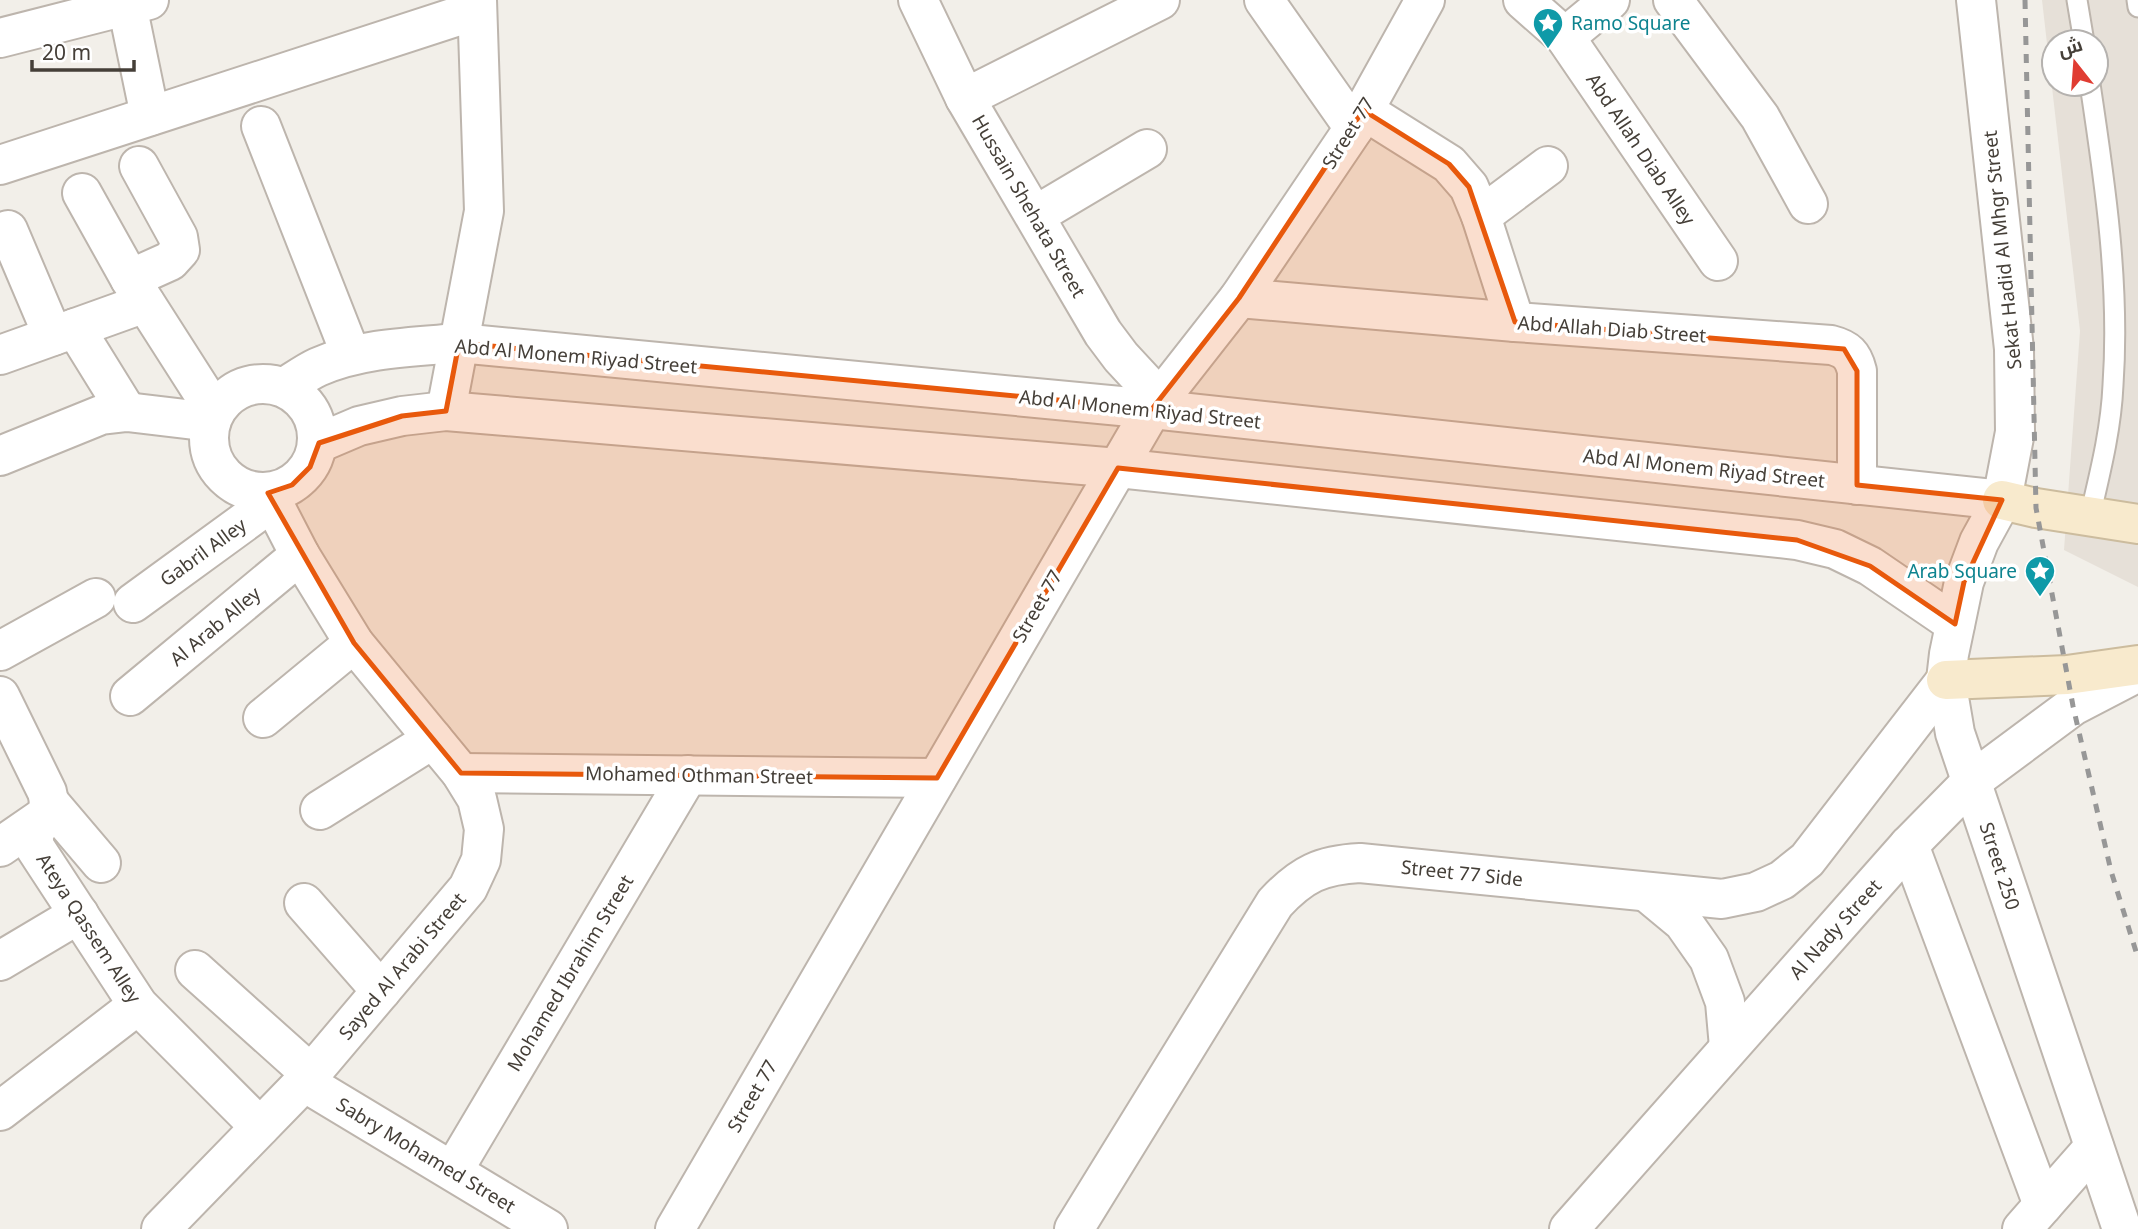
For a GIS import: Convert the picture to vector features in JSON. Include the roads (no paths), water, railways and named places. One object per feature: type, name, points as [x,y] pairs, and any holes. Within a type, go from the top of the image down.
[{"type":"street","name":"Hussain Shehata Street","points":[[918,0],[965,97],[1103,333],[1156,404]]},
{"type":"street","points":[[965,97],[1160,0]]},
{"type":"street","points":[[1264,0],[1358,119],[1448,164],[1469,187],[1515,322]]},
{"type":"street","name":"Street 77","points":[[675,1229],[1156,404],[1239,298],[1358,119],[1425,0]]},
{"type":"street","name":"Abd Allah Diab Alley","points":[[1523,0],[1565,37],[1717,261]]},
{"type":"street","points":[[1565,37],[1610,0]]},
{"type":"street","points":[[1673,0],[1759,117],[1808,204]]},
{"type":"street","name":"Sekat Hadid Al Mhgr Street","points":[[1976,0],[2014,349],[2015,432],[2002,500]]},
{"type":"street","points":[[0,38],[134,2],[150,116]]},
{"type":"street","points":[[0,165],[477,5],[484,211],[446,411]]},
{"type":"street","points":[[261,126],[351,355]]},
{"type":"street","points":[[1036,215],[1147,149]]},
{"type":"street","points":[[0,355],[64,332],[138,291],[180,250],[178,237],[139,166]]},
{"type":"street","points":[[1481,216],[1548,166]]},
{"type":"street","points":[[82,193],[213,417]]},
{"type":"street","points":[[8,230],[64,332],[127,412]]},
{"type":"street","name":"Abd Allah Diab Street","points":[[1239,298],[1831,345],[1844,349],[1853,358],[1857,371],[1857,485]]},
{"type":"street","name":"Abd Al Monem Riyad Street","points":[[285,387],[317,368],[351,355],[397,348],[459,344],[1156,404],[2002,500]]},
{"type":"street","points":[[259,382],[285,387],[304,400],[316,420],[319,443],[310,467],[302,476],[270,497],[246,490],[228,480],[214,463],[208,443],[213,417],[233,391],[259,382]]},
{"type":"street","points":[[319,443],[359,426],[402,415],[446,411],[1118,468],[1797,540],[1835,549],[1870,566],[1955,624]]},
{"type":"street","points":[[0,456],[101,415],[127,412],[213,417]]},
{"type":"street","name":"Sayed Al Arabi Street","points":[[160,1229],[308,1078],[468,888],[481,860],[484,829],[477,799],[461,773],[354,643],[300,555],[270,497]]},
{"type":"street","name":"Gabril Alley","points":[[133,603],[270,497]]},
{"type":"street","points":[[2002,500],[2138,524]]},
{"type":"street","name":"Street 250","points":[[2002,500],[1979,542],[1964,582],[1946,680],[1955,733],[2122,1229]]},
{"type":"street","name":"Al Arab Alley","points":[[130,696],[300,555]]},
{"type":"street","points":[[0,651],[96,598]]},
{"type":"street","points":[[263,719],[354,643]]},
{"type":"street","points":[[1946,680],[2067,675],[2138,665]]},
{"type":"street","name":"Al Nady Street","points":[[1569,1229],[1909,845],[1972,781],[2073,706],[2138,672]]},
{"type":"street","name":"Street 77 Side","points":[[1074,1229],[1275,903],[1292,885],[1312,872],[1335,864],[1360,863],[1722,899],[1756,892],[1782,880],[1807,860],[1946,680]]},
{"type":"street","points":[[0,696],[47,792],[49,808],[101,863]]},
{"type":"street","points":[[320,810],[433,739]]},
{"type":"street","name":"Mohamed Othman Street","points":[[461,773],[937,778]]},
{"type":"street","name":"Mohamed Ibrahim Street","points":[[453,1171],[688,775]]},
{"type":"street","points":[[0,847],[49,808]]},
{"type":"street","name":"Ateya Qassem Alley","points":[[49,808],[35,830],[33,840],[36,849],[138,1005],[260,1127]]},
{"type":"street","points":[[1909,845],[2033,1217]]},
{"type":"street","points":[[1648,892],[1683,922],[1709,959],[1724,1002],[1729,1047]]},
{"type":"street","points":[[304,903],[381,991]]},
{"type":"street","points":[[0,961],[79,914]]},
{"type":"street","name":"Sabry Mohamed Street","points":[[195,970],[308,1078],[548,1229]]},
{"type":"street","points":[[0,1111],[138,1005]]},
{"type":"street","points":[[2033,1217],[2094,1147]]},
{"type":"lane","points":[[2077,0],[2082,28]]},
{"type":"lane","points":[[2137,0],[2138,7]]},
{"type":"lane","points":[[2090,516],[2105,452],[2113,387],[2115,321],[2105,182],[2092,98]]},
{"type":"railway","points":[[2025,0],[2036,508],[2073,706],[2111,871],[2138,958]]},
{"type":"place","name":"Ramo Square","points":[[1548,50]]},
{"type":"place","name":"Arab Square","points":[[2040,598]]}]
